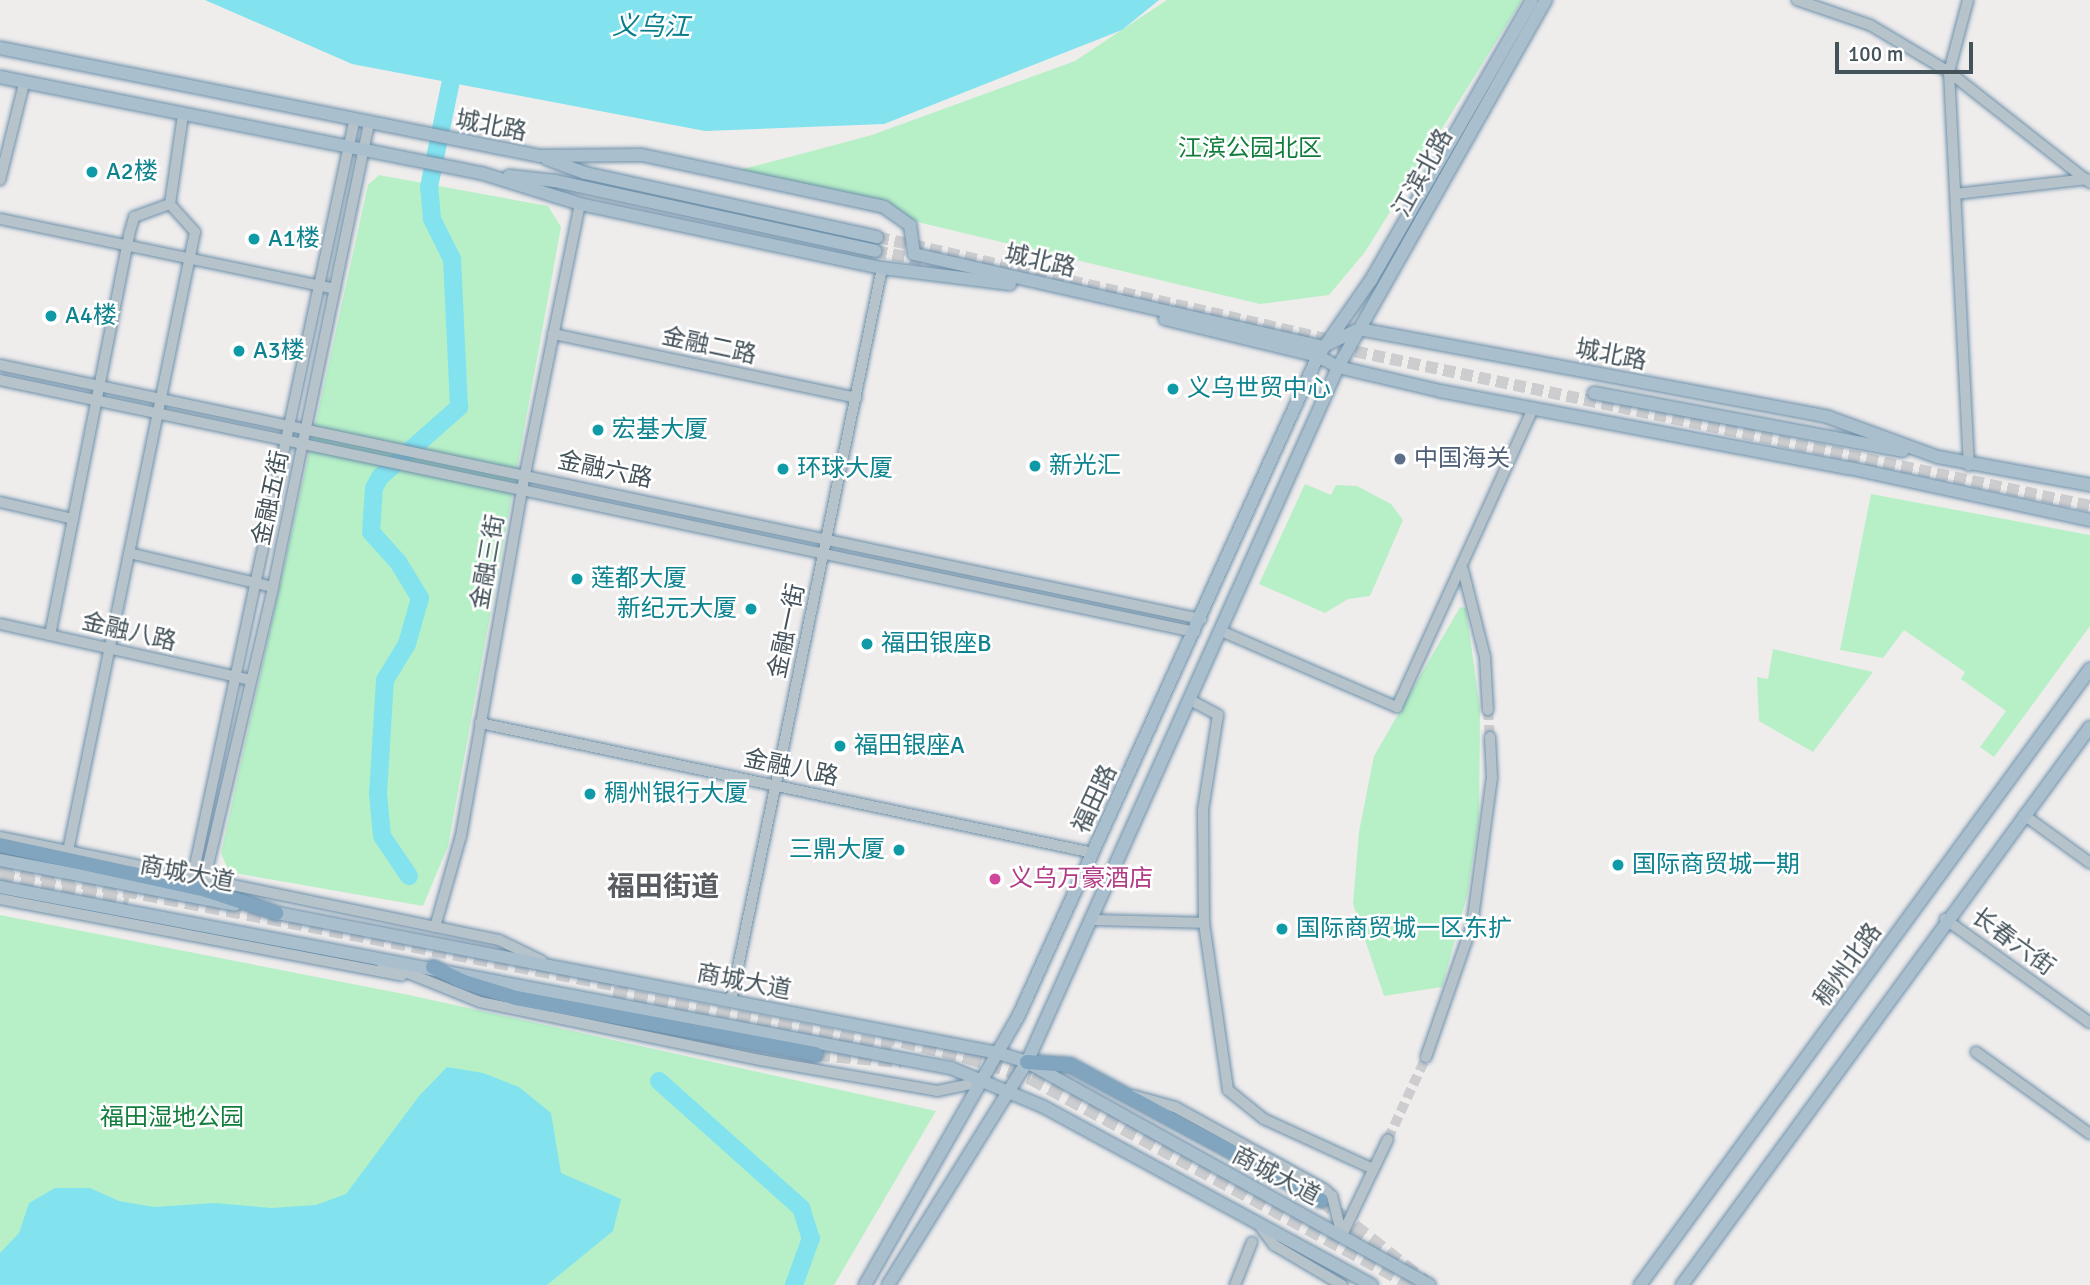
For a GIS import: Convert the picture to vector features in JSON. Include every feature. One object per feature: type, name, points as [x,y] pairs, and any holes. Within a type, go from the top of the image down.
[{"type":"highway","points":[[0,845],[173,882],[276,913]]},
{"type":"highway","points":[[433,967],[516,998],[816,1054]]},
{"type":"highway","points":[[1027,1062],[1070,1065],[1321,1200]]},
{"type":"main road","name":"江滨北路","points":[[1320,351],[1371,280],[1532,0]]},
{"type":"main road","name":"江滨北路","points":[[1338,367],[1546,0]]},
{"type":"main road","name":"城北路","points":[[0,48],[473,144],[540,156],[642,155],[884,207],[910,225],[914,254],[1320,351],[1338,367],[1532,411],[1849,468],[2090,520]]},
{"type":"main road","name":"城北路","points":[[0,77],[346,148],[468,170],[580,204],[882,268],[980,278],[1320,351]]},
{"type":"main road","points":[[481,173],[555,181],[876,244],[585,173],[540,156]]},
{"type":"main road","name":"城北路","points":[[1359,329],[1828,416],[1937,457],[1969,465],[2090,485]]},
{"type":"main road","points":[[1320,351],[1359,329]]},
{"type":"main road","name":"福田路","points":[[865,1285],[998,1053],[1201,619],[1320,351]]},
{"type":"main road","name":"福田路","points":[[888,1285],[1027,1062],[1338,367]]},
{"type":"main road","points":[[1594,393],[1937,457]]},
{"type":"main road","name":"稠州北路","points":[[1640,1285],[2090,669]]},
{"type":"main road","points":[[1682,1285],[1945,919],[2090,727]]},
{"type":"main road","name":"商城大道","points":[[0,860],[998,1053],[1027,1062],[1429,1285]]},
{"type":"main road","name":"商城大道","points":[[0,887],[433,967],[951,1068],[1042,1106],[1372,1285]]},
{"type":"street","points":[[1797,0],[1870,25],[1949,72],[2089,179]]},
{"type":"street","points":[[1968,0],[1949,72],[1969,465]]},
{"type":"street","points":[[0,180],[24,84]]},
{"type":"street","points":[[170,204],[183,115]]},
{"type":"street","name":"金融五街","points":[[192,875],[236,678],[346,148],[354,121]]},
{"type":"street","name":"金融五街","points":[[205,878],[273,587],[366,151],[369,125]]},
{"type":"street","points":[[1956,194],[2089,179]]},
{"type":"street","points":[[50,635],[134,217],[170,204]]},
{"type":"street","points":[[68,851],[195,232],[170,204]]},
{"type":"street","name":"金融三街","points":[[435,927],[461,836],[525,474],[580,204]]},
{"type":"street","points":[[0,219],[335,289]]},
{"type":"street","name":"金融一街","points":[[731,1001],[882,268]]},
{"type":"street","name":"金融二路","points":[[553,334],[856,398]]},
{"type":"street","name":"金融六路","points":[[0,365],[1201,619]]},
{"type":"street","name":"金融六路","points":[[0,380],[1195,632]]},
{"type":"street","points":[[1221,631],[1397,707],[1463,569],[1532,411]]},
{"type":"street","points":[[0,502],[73,519]]},
{"type":"street","points":[[129,553],[273,587]]},
{"type":"street","points":[[1463,569],[1485,657],[1488,710]]},
{"type":"street","name":"金融八路","points":[[0,624],[250,680]]},
{"type":"street","points":[[1190,700],[1218,715],[1203,810],[1205,923],[1228,1090],[1264,1119],[1373,1169]]},
{"type":"street","name":"金融八路","points":[[480,723],[1093,853]]},
{"type":"street","points":[[1426,1057],[1472,925],[1492,778],[1490,737]]},
{"type":"street","points":[[2024,815],[2090,863]]},
{"type":"street","points":[[0,837],[499,940],[551,966]]},
{"type":"street","points":[[0,899],[412,979],[505,1008],[774,1062],[937,1091],[981,1082]]},
{"type":"street","name":"长春六街","points":[[1945,919],[2090,1023]]},
{"type":"street","points":[[1091,920],[1205,923]]},
{"type":"street","points":[[368,956],[412,979]]},
{"type":"street","points":[[1976,1052],[2090,1134]]},
{"type":"street","points":[[1122,1093],[1175,1107],[1324,1189],[1332,1196],[1342,1235]]},
{"type":"street","points":[[1342,1235],[1388,1139]]},
{"type":"street","points":[[1258,1223],[1274,1245],[1342,1285]]},
{"type":"street","points":[[1235,1285],[1252,1242]]},
{"type":"green space","name":"江滨公园北区","points":[[1167,0],[1522,0],[1365,252],[1329,295],[1260,304],[721,175],[872,135],[1075,61]]},
{"type":"green space","points":[[379,175],[548,206],[561,227],[448,846],[423,906],[229,872],[221,853],[368,185]]},
{"type":"green space","points":[[1305,484],[1331,495],[1336,485],[1357,486],[1391,504],[1403,520],[1370,596],[1348,599],[1325,613],[1259,584]]},
{"type":"green space","points":[[1871,494],[2090,535],[2090,626],[1994,757],[1980,747],[2006,711],[1961,679],[1965,672],[1904,630],[1883,658],[1840,650]]},
{"type":"green space","points":[[1460,607],[1466,608],[1480,710],[1479,818],[1467,896],[1442,987],[1384,996],[1353,904],[1359,832],[1374,756]]},
{"type":"green space","points":[[1773,649],[1873,672],[1813,752],[1759,721],[1757,677],[1768,679]]},
{"type":"green space","name":"福田湿地公园","points":[[0,915],[409,995],[936,1111],[834,1285],[0,1285]]},
{"type":"water","name":"义乌江","points":[[205,0],[1159,0],[1122,30],[884,124],[705,131],[352,64]]},
{"type":"water","points":[[447,1067],[483,1073],[519,1087],[551,1113],[561,1173],[621,1199],[613,1231],[547,1285],[0,1285],[0,1253],[19,1233],[29,1203],[55,1188],[90,1188],[119,1201],[154,1207],[214,1203],[272,1208],[316,1205],[346,1194],[419,1096]]},
{"type":"waterway","points":[[409,876],[382,836],[378,794],[385,680],[407,644],[420,598],[398,562],[371,532],[374,488],[380,477],[459,407],[452,259],[432,219],[429,187],[455,61]]},
{"type":"waterway","points":[[659,1081],[801,1208],[811,1238],[794,1285]]},
{"type":"tunnel","points":[[877,237],[1331,340]]},
{"type":"tunnel","points":[[875,251],[926,261]]},
{"type":"tunnel","points":[[1320,344],[2090,506]]},
{"type":"tunnel","points":[[1488,710],[1490,737]]},
{"type":"tunnel","points":[[0,866],[628,987]]},
{"type":"tunnel","points":[[0,876],[129,901]]},
{"type":"tunnel","points":[[613,993],[892,1047]]},
{"type":"tunnel","points":[[882,1036],[968,1057],[1031,1078],[1413,1285]]},
{"type":"tunnel","points":[[816,1054],[902,1061]]},
{"type":"tunnel","points":[[1388,1139],[1426,1057]]},
{"type":"tunnel","points":[[1321,1200],[1425,1282]]},
{"type":"place","name":"A2楼","points":[[92,172]]},
{"type":"place","name":"A1楼","points":[[254,239]]},
{"type":"place","name":"A4楼","points":[[51,316]]},
{"type":"place","name":"A3楼","points":[[239,351]]},
{"type":"place","name":"义乌世贸中心","points":[[1173,389]]},
{"type":"place","name":"宏基大厦","points":[[598,430]]},
{"type":"place","name":"中国海关","points":[[1400,459]]},
{"type":"place","name":"新光汇","points":[[1035,466]]},
{"type":"place","name":"环球大厦","points":[[783,469]]},
{"type":"place","name":"莲都大厦","points":[[577,579]]},
{"type":"place","name":"新纪元大厦","points":[[751,609]]},
{"type":"place","name":"福田银座B","points":[[867,644]]},
{"type":"place","name":"福田银座A","points":[[840,746]]},
{"type":"place","name":"稠州银行大厦","points":[[590,794]]},
{"type":"place","name":"三鼎大厦","points":[[899,850]]},
{"type":"place","name":"国际商贸城一期","points":[[1618,865]]},
{"type":"place","name":"义乌万豪酒店","points":[[995,879]]},
{"type":"place","name":"国际商贸城一区东扩","points":[[1282,929]]},
{"type":"district","name":"福田街道","points":[[663,887]]}]
